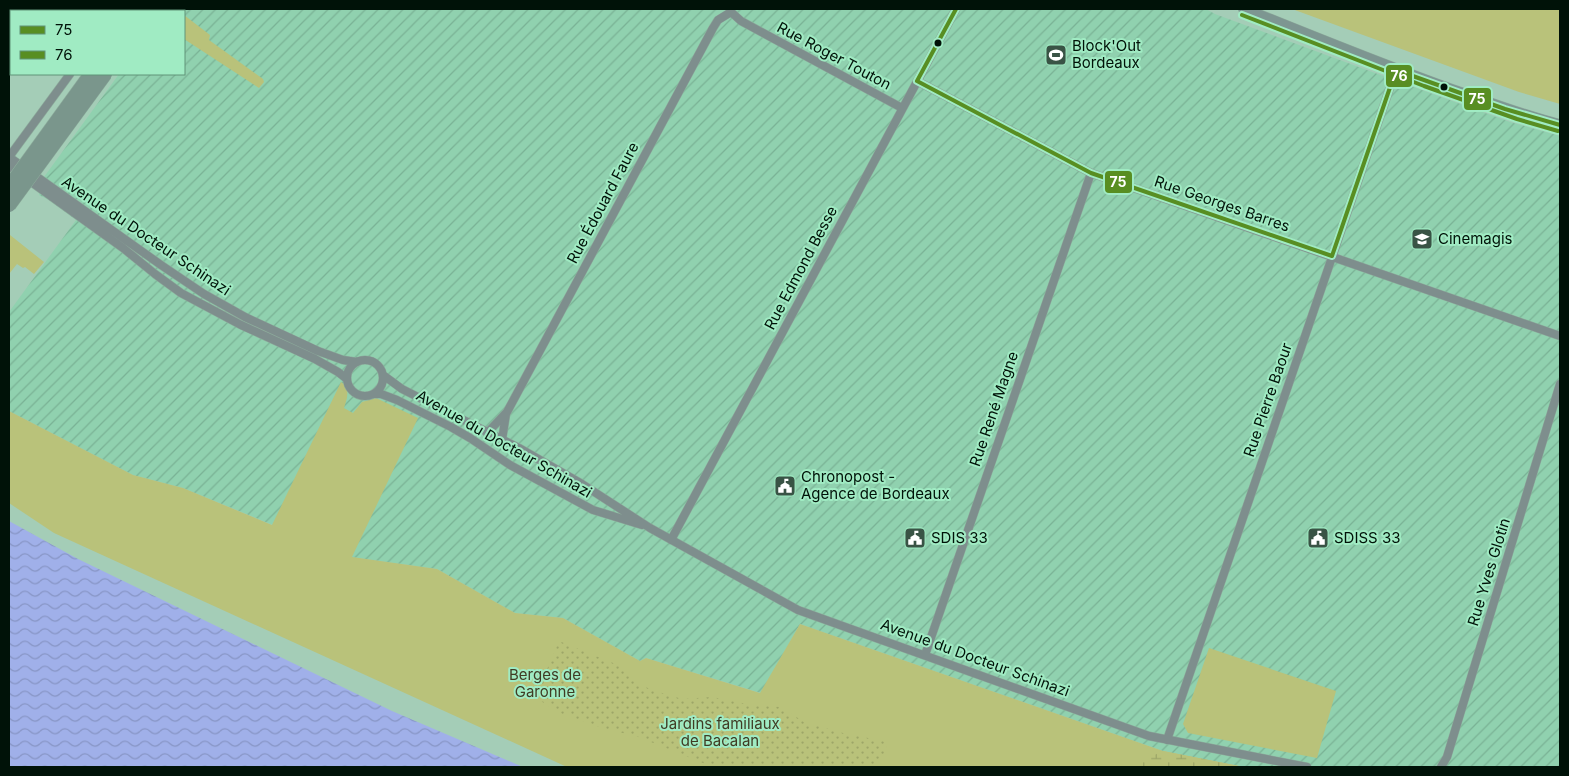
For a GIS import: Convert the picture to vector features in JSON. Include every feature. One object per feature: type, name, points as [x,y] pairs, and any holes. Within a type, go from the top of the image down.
[{"type":"highway","points":[[9,187],[90,75]]},
{"type":"highway","points":[[9,205],[104,75]]},
{"type":"main road","points":[[1244,9],[1396,70],[1505,109],[1560,125]]},
{"type":"street","name":"Rue Edmond Besse","points":[[671,540],[956,9]]},
{"type":"street","name":"Rue Roger Touton","points":[[730,11],[740,21],[902,108]]},
{"type":"street","name":"Rue Édouard Faure","points":[[502,440],[507,412],[713,28],[718,20],[730,11]]},
{"type":"street","name":"Rue Pierre Baour","points":[[1167,740],[1396,70]]},
{"type":"street","points":[[9,157],[69,75]]},
{"type":"street","name":"Rue Georges Barres","points":[[917,81],[1090,173],[1332,256]]},
{"type":"street","name":"Avenue du Docteur Schinazi","points":[[9,157],[161,266],[204,294],[245,317],[318,351],[343,360],[357,362]]},
{"type":"street","name":"Avenue du Docteur Schinazi","points":[[9,166],[123,248],[181,293],[241,325],[315,359],[347,379]]},
{"type":"street","name":"Rue René Magne","points":[[925,655],[1090,173]]},
{"type":"street","points":[[1332,256],[1560,336]]},
{"type":"street","points":[[368,360],[381,369],[383,375],[382,385],[374,394],[362,396],[352,390],[347,379],[349,370],[357,362],[368,360]]},
{"type":"street","name":"Avenue du Docteur Schinazi","points":[[383,375],[402,390],[502,440],[582,484],[650,528],[798,610],[1140,732],[1167,740],[1307,767]]},
{"type":"street","name":"Rue Yves Glotin","points":[[1442,767],[1560,384]]},
{"type":"street","name":"Avenue du Docteur Schinazi","points":[[374,394],[388,396],[425,413],[470,438],[510,465],[593,510],[650,528]]},
{"type":"street","name":"Rue Édouard Faure","points":[[486,433],[507,412]]},
{"type":"shaded area","points":[[1206,9],[1215,14],[1510,122],[1560,136],[1560,767],[1244,767],[1163,751],[800,624],[761,693],[646,658],[640,661],[563,618],[515,613],[437,569],[351,557],[183,488],[133,475],[9,411],[9,312],[76,220],[39,195],[44,177],[118,75],[185,75],[185,10],[166,10]]},
{"type":"green space","points":[[1292,9],[1560,9],[1560,104],[1519,92]]},
{"type":"green space","points":[[185,16],[210,35],[209,40],[263,79],[264,82],[259,88],[185,40]]},
{"type":"green space","points":[[10,235],[44,262],[34,274],[17,264],[9,274]]},
{"type":"green space","name":"Berges de Garonne","points":[[341,382],[347,390],[344,408],[353,413],[362,402],[376,398],[418,418],[352,557],[437,569],[515,613],[563,618],[640,661],[646,658],[760,693],[800,624],[1163,751],[1244,767],[567,767],[54,533],[9,503],[9,411],[133,475],[183,488],[272,525]]},
{"type":"green space","name":"Jardins familiaux de Bacalan","points":[[559,641],[618,665],[635,682],[652,690],[682,699],[712,697],[752,705],[781,707],[804,722],[843,733],[883,741],[887,745],[879,767],[713,767],[636,736],[605,729],[557,712],[538,699],[540,686]]},
{"type":"green space","points":[[1209,648],[1336,691],[1317,758],[1188,733],[1183,724]]},
{"type":"green space","points":[[1163,751],[1244,767],[1127,767]]},
{"type":"water","points":[[9,521],[78,559],[392,711],[523,767],[9,767]]},
{"type":"transit line","name":"75","points":[[917,81],[956,9]]},
{"type":"transit line","name":"76","points":[[1242,15],[1424,86],[1517,119],[1558,131]]},
{"type":"transit line","name":"75","points":[[1396,70],[1505,109],[1560,125]]},
{"type":"transit line","name":"75","points":[[1332,256],[1396,70]]},
{"type":"transit line","name":"75","points":[[917,81],[1091,173],[1332,256]]},
{"type":"place","name":"Block'Out Bordeaux","points":[[1056,55]]},
{"type":"place","name":"Cinemagis","points":[[1422,239]]},
{"type":"place","name":"Chronopost - Agence de Bordeaux","points":[[785,486]]},
{"type":"place","name":"SDIS 33","points":[[915,538]]},
{"type":"place","name":"SDISS 33","points":[[1318,538]]}]
